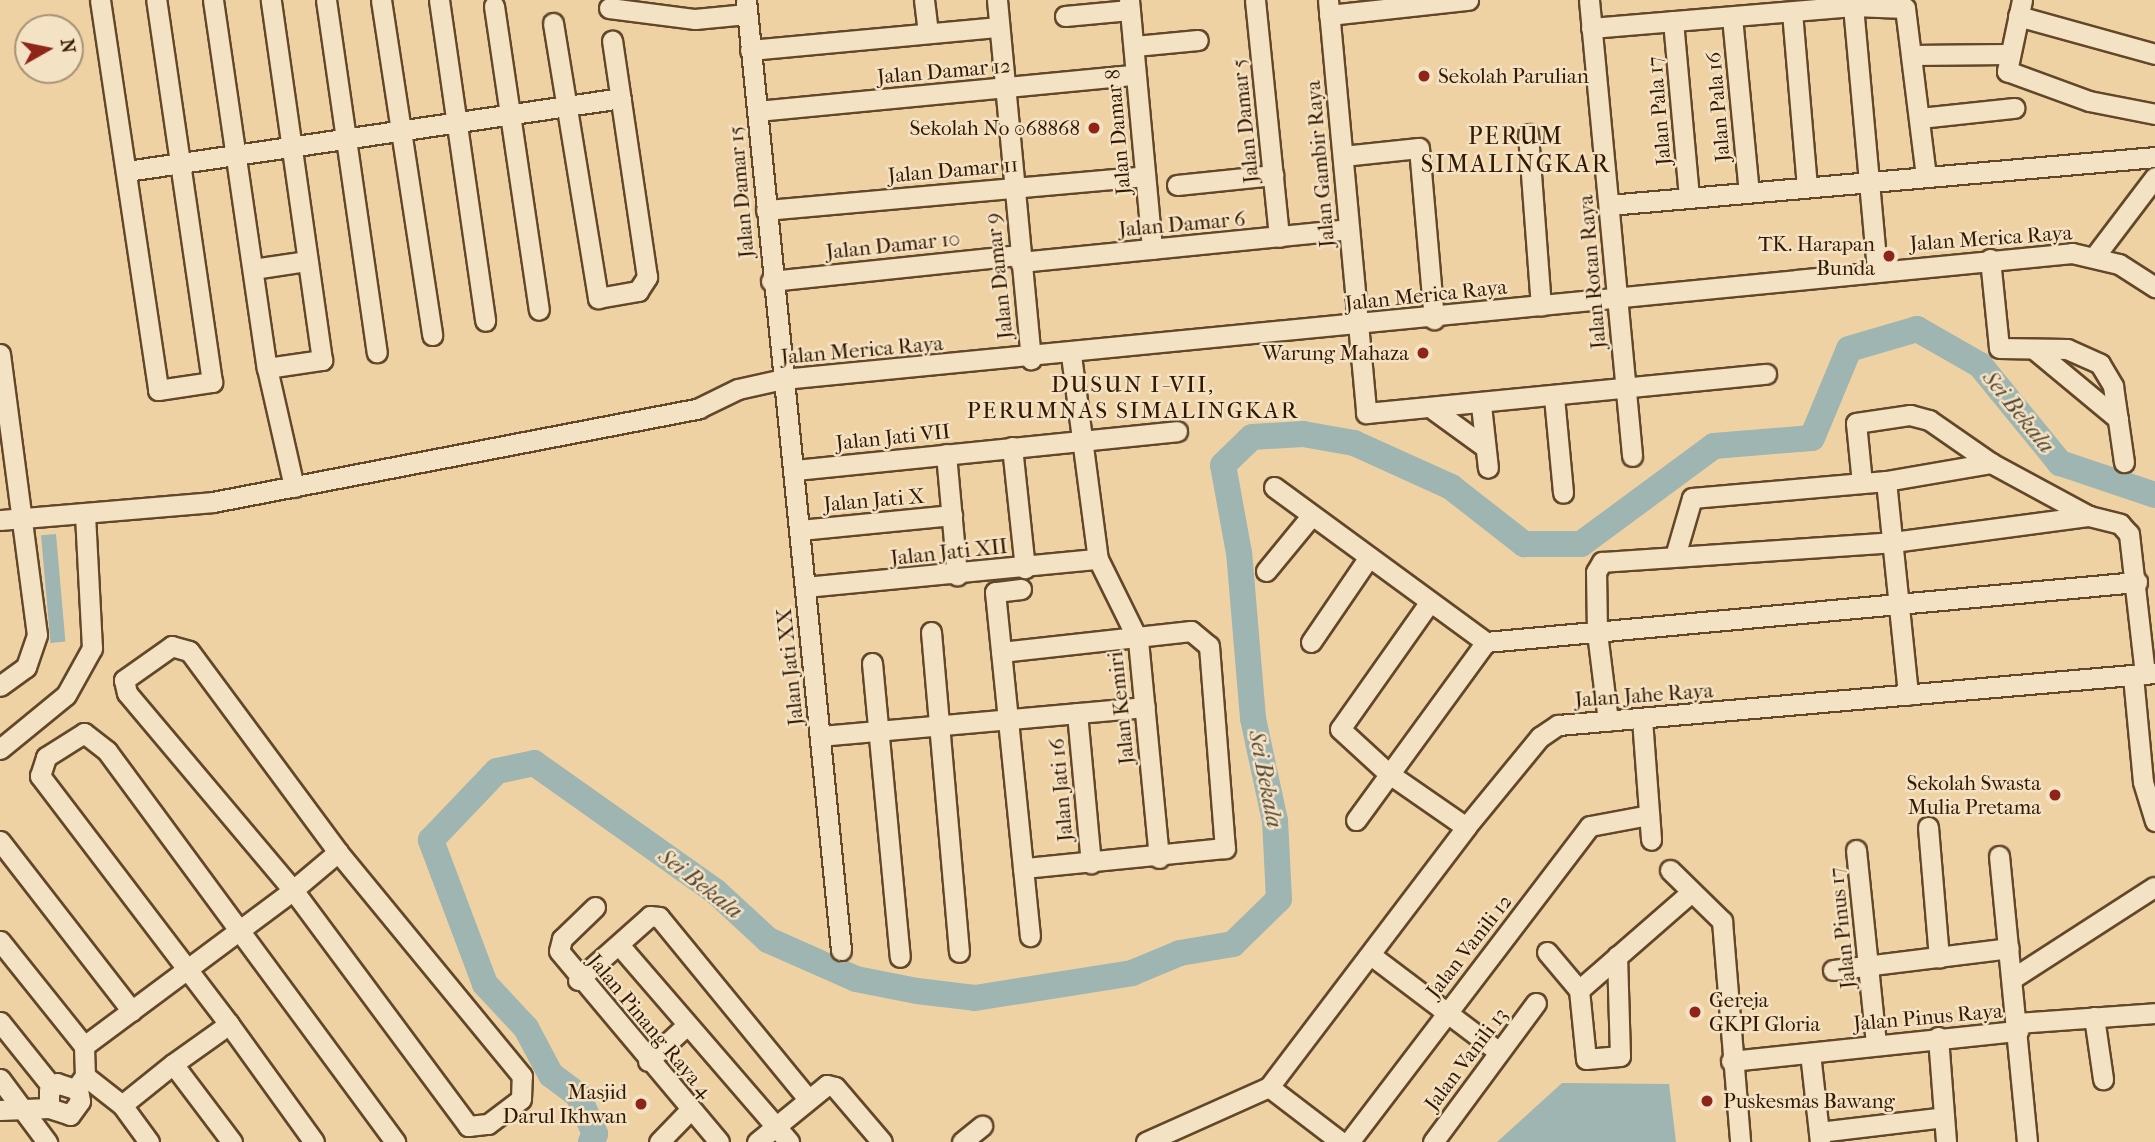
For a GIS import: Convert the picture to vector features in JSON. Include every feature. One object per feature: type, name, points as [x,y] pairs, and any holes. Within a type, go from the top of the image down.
[{"type":"street","points":[[100,0],[158,390],[212,382],[156,0]]},
{"type":"street","points":[[214,0],[267,368],[294,487]]},
{"type":"street","points":[[267,368],[322,360],[271,0]]},
{"type":"street","points":[[326,0],[377,352]]},
{"type":"street","points":[[381,0],[432,335]]},
{"type":"street","points":[[439,0],[485,321]]},
{"type":"street","points":[[924,0],[928,33]]},
{"type":"street","points":[[997,0],[1003,88]]},
{"type":"street","name":"Jalan Damar 5","points":[[1255,0],[1279,237]]},
{"type":"street","points":[[1329,8],[1468,0]]},
{"type":"street","name":"Jalan Rotan Raya","points":[[1589,0],[1632,456]]},
{"type":"street","points":[[1065,16],[1130,5]]},
{"type":"street","name":"Jalan Damar 8","points":[[1130,5],[1135,46],[1134,75],[1152,249]]},
{"type":"street","points":[[494,6],[539,310]]},
{"type":"street","points":[[1591,28],[1853,6],[1905,8],[1926,177]]},
{"type":"street","points":[[1853,6],[1877,269]]},
{"type":"street","points":[[609,8],[695,19],[747,7]]},
{"type":"street","name":"Jalan Damar 15","points":[[747,7],[771,281],[783,379]]},
{"type":"street","name":"Jalan Gambir Raya","points":[[1329,8],[1358,324],[1362,404],[1374,415],[1434,410]]},
{"type":"street","points":[[2155,54],[2020,8],[2007,54],[2007,71],[2020,79],[2155,114]]},
{"type":"street","points":[[1792,12],[1807,187]]},
{"type":"street","name":"Jalan Pala 16","points":[[1732,17],[1749,192]]},
{"type":"street","name":"Jalan Pala 17","points":[[1673,22],[1689,197]]},
{"type":"street","points":[[553,23],[593,292],[608,298],[638,292],[647,277],[612,41]]},
{"type":"street","points":[[750,50],[999,27]]},
{"type":"street","points":[[1135,46],[1198,40]]},
{"type":"street","points":[[1912,55],[2007,54]]},
{"type":"street","name":"Jalan Damar 12","points":[[757,111],[1134,75]]},
{"type":"street","name":"Jalan Damar 9","points":[[1003,88],[1031,359]]},
{"type":"street","points":[[127,172],[621,98]]},
{"type":"street","points":[[1920,118],[2014,108]]},
{"type":"street","points":[[1528,134],[1541,306]]},
{"type":"street","points":[[1343,156],[1419,148],[1434,319]]},
{"type":"street","points":[[1609,205],[2155,157]]},
{"type":"street","points":[[1177,185],[1273,175]]},
{"type":"street","name":"Jalan Damar 11","points":[[766,210],[1144,176]]},
{"type":"street","points":[[2095,256],[2155,177]]},
{"type":"street","name":"Jalan Damar 6","points":[[1020,258],[1152,249],[1348,229]]},
{"type":"street","name":"Jalan Merica Raya","points":[[0,520],[213,502],[699,408],[738,388],[783,379],[1072,355],[1990,259],[2095,256],[2155,287]]},
{"type":"street","name":"Jalan Damar 10","points":[[771,281],[1020,258]]},
{"type":"street","points":[[1990,259],[1999,348],[2084,352],[2100,363],[2113,386],[2124,462]]},
{"type":"street","points":[[253,269],[307,261]]},
{"type":"street","points":[[2035,350],[2118,419]]},
{"type":"street","points":[[0,354],[24,519],[37,635],[26,667],[0,686]]},
{"type":"street","name":"Jalan Kemiri","points":[[1072,355],[1080,442],[1098,559],[1138,640],[1158,858]]},
{"type":"street","points":[[1434,410],[1766,374]]},
{"type":"street","name":"Jalan Jati XX","points":[[783,379],[841,950]]},
{"type":"street","points":[[1554,397],[1563,493]]},
{"type":"street","points":[[1481,405],[1488,468]]},
{"type":"street","points":[[1434,410],[1485,447]]},
{"type":"street","points":[[1862,483],[1855,426],[1867,419],[1929,420],[1991,463],[2089,516],[2120,524],[2129,534],[2137,582],[2144,675],[2143,782],[2155,821]]},
{"type":"street","name":"Jalan Jati VII","points":[[794,470],[1177,431]]},
{"type":"street","points":[[1012,447],[1025,568]]},
{"type":"street","points":[[946,454],[957,576]]},
{"type":"street","points":[[1675,556],[1692,498],[1886,481],[1991,463]]},
{"type":"street","points":[[1886,481],[1908,695]]},
{"type":"street","points":[[1274,487],[1429,603],[1486,642],[2137,582]]},
{"type":"street","points":[[0,749],[66,695],[92,648],[85,513]]},
{"type":"street","name":"Jalan Jati X","points":[[800,530],[952,515]]},
{"type":"street","points":[[1266,571],[1312,515]]},
{"type":"street","points":[[1608,721],[1597,633],[1598,565],[1675,556],[1893,541],[2089,516]]},
{"type":"street","points":[[1311,642],[1369,557]]},
{"type":"street","name":"Jalan Jati XII","points":[[805,587],[957,576],[1098,559]]},
{"type":"street","points":[[1021,589],[995,592],[1030,936]]},
{"type":"street","points":[[1429,603],[1340,730],[1388,773],[1466,827]]},
{"type":"street","points":[[1001,652],[1138,640],[1191,631],[1209,646],[1228,841],[1216,853],[1023,868]]},
{"type":"street","points":[[931,632],[959,952]]},
{"type":"street","points":[[1356,820],[1486,642]]},
{"type":"street","points":[[172,646],[189,651],[338,852],[522,1076],[521,1099],[488,1124],[468,1126],[293,890],[127,693],[124,680],[155,654],[172,646]]},
{"type":"street","points":[[872,663],[900,957]]},
{"type":"street","name":"Jalan Jahe Raya","points":[[1269,1087],[1372,956],[1466,827],[1540,737],[1558,725],[2144,675]]},
{"type":"street","points":[[820,736],[1145,707]]},
{"type":"street","name":"Jalan Jati 16","points":[[1077,713],[1091,863]]},
{"type":"street","points":[[1642,719],[1651,840]]},
{"type":"street","points":[[314,1142],[190,967],[40,776],[46,757],[69,738],[84,733],[107,751],[395,1142]]},
{"type":"street","name":"Jalan Vanili 12","points":[[1349,1142],[1590,826],[1649,815]]},
{"type":"street","points":[[1928,827],[1939,958]]},
{"type":"street","points":[[0,841],[132,1010]]},
{"type":"street","name":"Jalan Pinus 17","points":[[1856,850],[1876,1042]]},
{"type":"street","points":[[84,1046],[293,890],[338,852]]},
{"type":"street","points":[[1999,856],[2017,1027],[2094,1017],[2155,1013]]},
{"type":"street","points":[[1670,870],[1690,893],[1723,921],[1731,1061],[1740,1142]]},
{"type":"street","points":[[2013,978],[2154,887]]},
{"type":"street","points":[[1579,990],[1690,893]]},
{"type":"street","name":"Jalan Pinang Raya 4","points":[[595,907],[558,946],[578,980],[719,1142]]},
{"type":"street","points":[[578,980],[620,946],[650,916],[659,917],[808,1099]]},
{"type":"street","points":[[0,941],[84,1046],[80,1101],[75,1112],[64,1116],[50,1108],[22,1107],[0,1110]]},
{"type":"street","points":[[620,946],[789,1142]]},
{"type":"street","points":[[1833,970],[2009,948]]},
{"type":"street","points":[[1546,952],[1579,990],[1586,1059],[1620,1056],[1617,956]]},
{"type":"street","points":[[1372,956],[1499,1052]]},
{"type":"street","name":"Jalan Vanili 13","points":[[1433,1142],[1536,1003]]},
{"type":"street","points":[[2094,1017],[2103,1079]]},
{"type":"street","points":[[0,1022],[52,1087],[50,1108]]},
{"type":"street","points":[[122,1105],[229,1024]]},
{"type":"street","points":[[648,1060],[687,1024]]},
{"type":"street","name":"Jalan Pinus Raya","points":[[1731,1061],[2017,1027],[2027,1142]]},
{"type":"street","points":[[1938,1037],[1946,1142]]},
{"type":"street","points":[[1810,1053],[1819,1137],[1944,1117]]},
{"type":"street","points":[[173,1064],[232,1142]]},
{"type":"street","points":[[0,1079],[47,1142]]},
{"type":"street","points":[[52,1087],[63,1082],[80,1082],[122,1105],[149,1142]]},
{"type":"street","points":[[757,1142],[808,1099],[835,1087],[882,1142]]},
{"type":"street","points":[[1146,1142],[1269,1087],[1340,1142]]},
{"type":"street","points":[[659,1142],[691,1110]]},
{"type":"street","points":[[962,1142],[982,1126]]},
{"type":"water","points":[[56,534],[65,642],[50,643],[41,535]]},
{"type":"water","points":[[1562,1083],[1669,1084],[1676,1142],[1497,1142]]},
{"type":"waterway","name":"Sei Bekala","points":[[591,1142],[595,1134],[578,1095],[551,1075],[526,1028],[485,984],[431,840],[497,771],[534,763],[716,892],[768,940],[856,979],[917,991],[975,998],[1132,973],[1180,953],[1233,944],[1279,899],[1275,821],[1253,718],[1239,553],[1223,465],[1252,437],[1303,434],[1354,443],[1451,487],[1524,544],[1581,544],[1714,446],[1812,438],[1849,349],[1917,329],[1980,365],[2060,463],[2155,495]]},
{"type":"place","name":"Sekolah Parulian","points":[[1424,76]]},
{"type":"place","name":"Sekolah No 068868","points":[[1094,128]]},
{"type":"place","name":"TK. Harapan Bunda","points":[[1889,256]]},
{"type":"place","name":"Warung Mahaza","points":[[1423,353]]},
{"type":"place","name":"Sekolah Swasta Mulia Pretama","points":[[2055,795]]},
{"type":"place","name":"Gereja GKPI Gloria","points":[[1695,1012]]},
{"type":"place","name":"Puskesmas Bawang","points":[[1707,1101]]},
{"type":"place","name":"Masjid Darul Ikhwan","points":[[641,1104]]},
{"type":"district","name":"PERUM SIMALINGKAR","points":[[1516,151]]},
{"type":"district","name":"DUSUN I-VII, PERUMNAS SIMALINGKAR","points":[[1133,398]]}]
